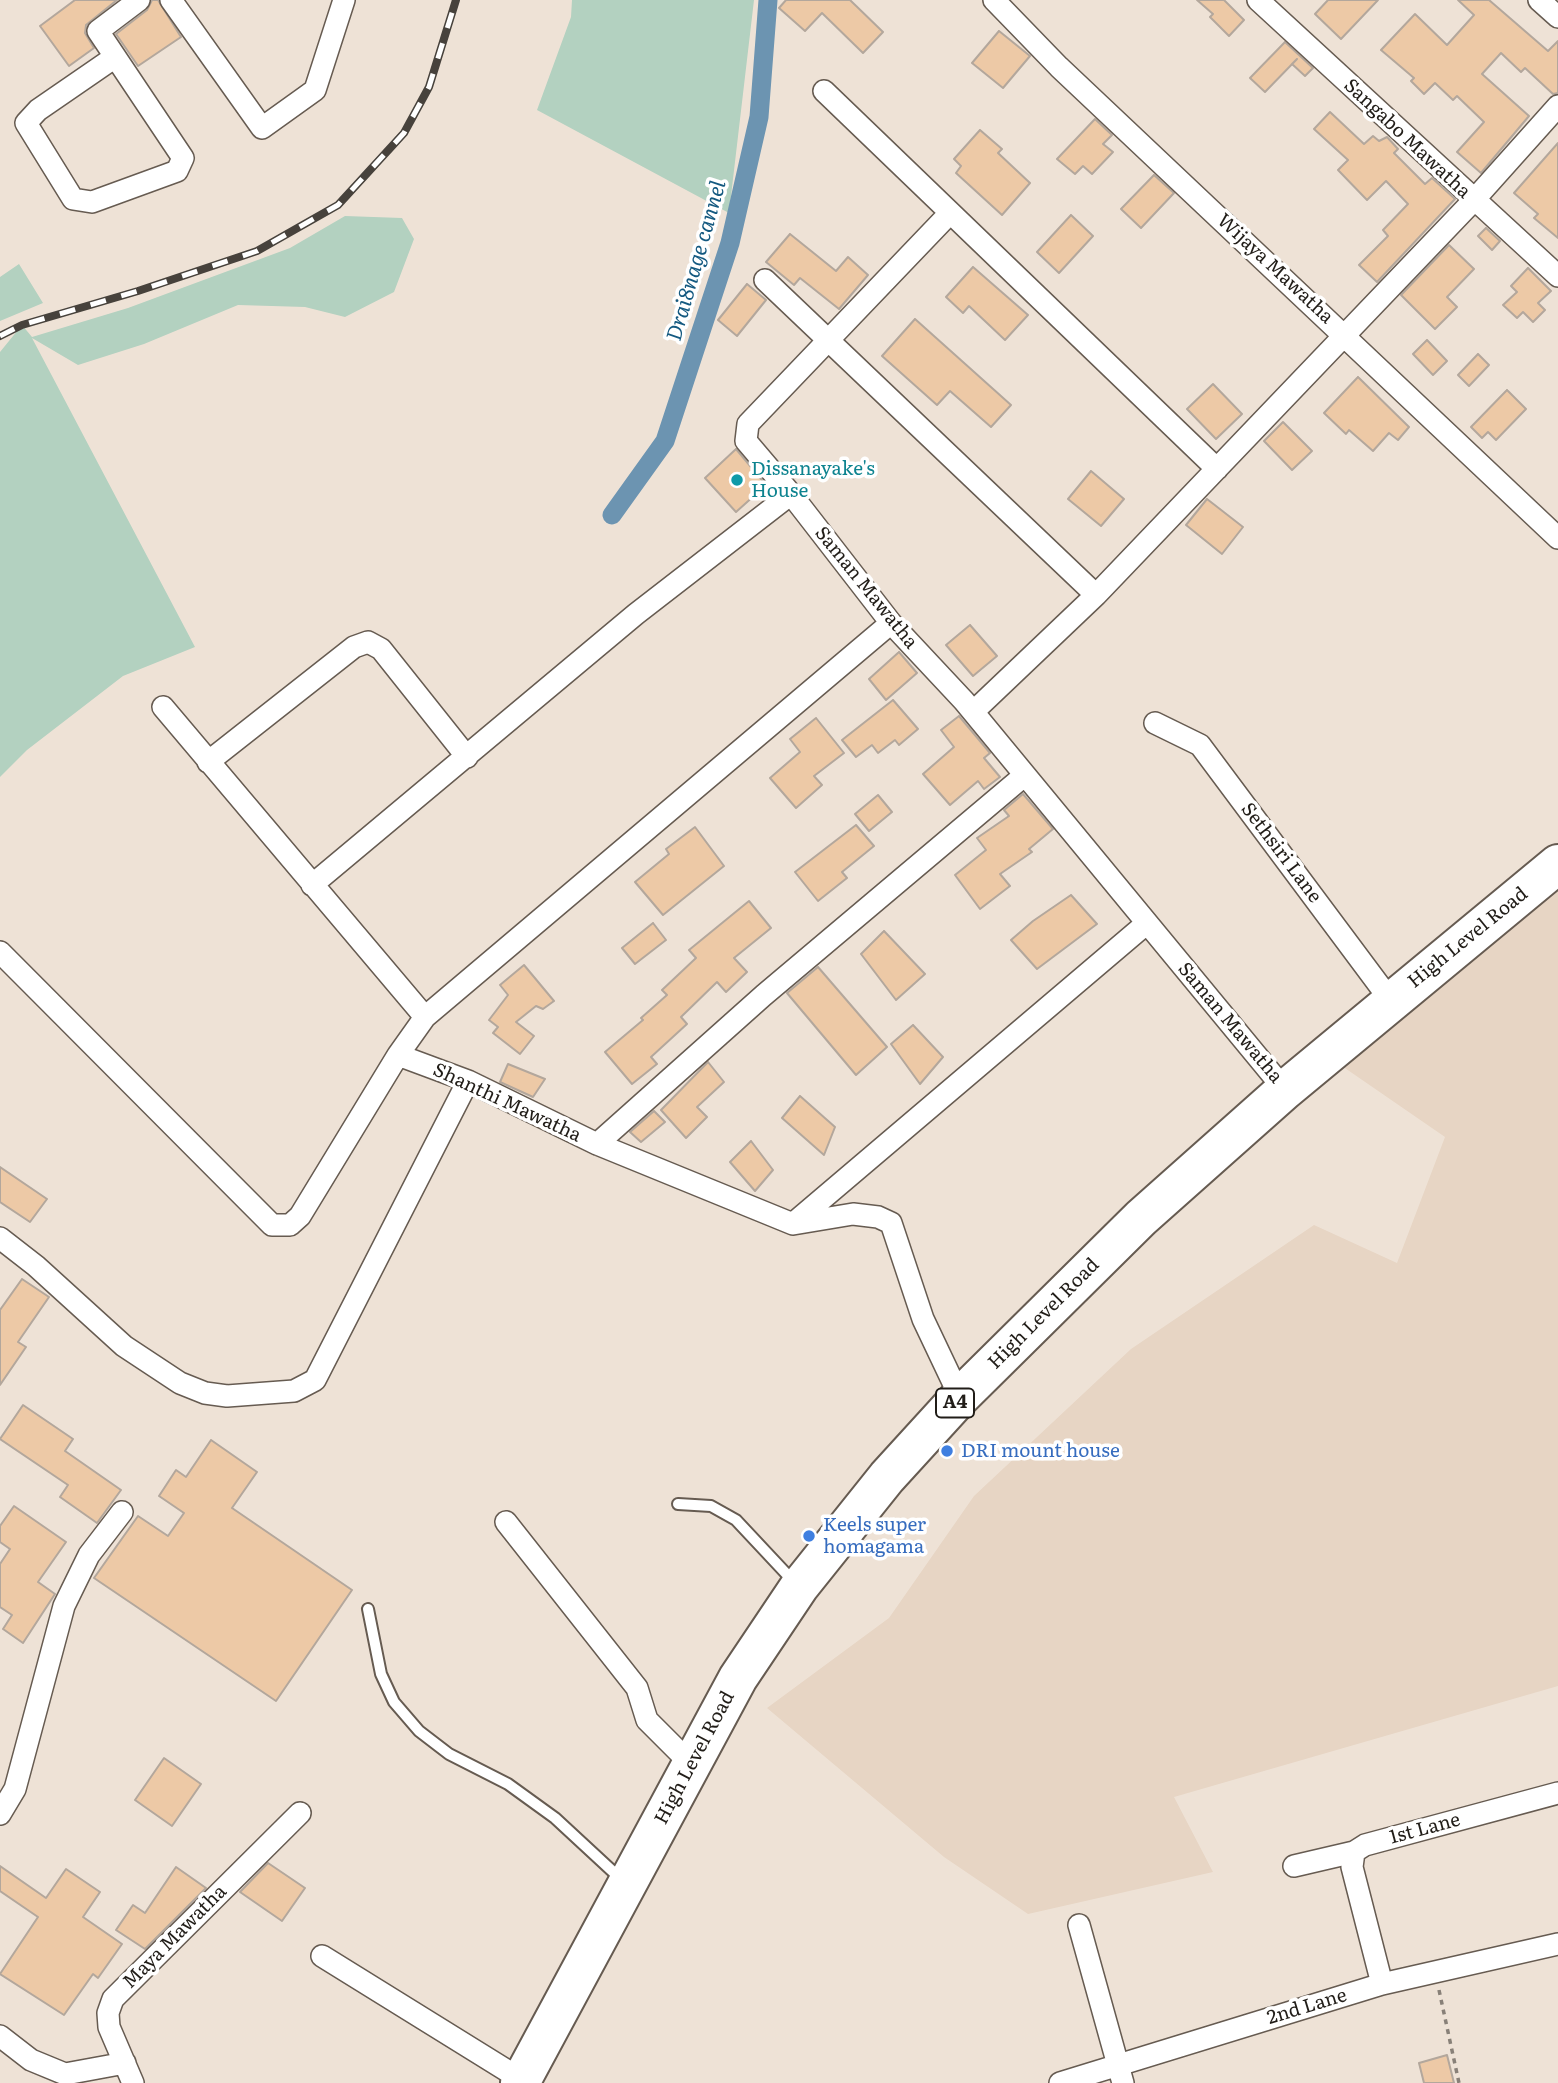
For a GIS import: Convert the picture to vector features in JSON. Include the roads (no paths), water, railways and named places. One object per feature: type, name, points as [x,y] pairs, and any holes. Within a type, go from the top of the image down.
[{"type":"highway","name":"High Level Road","points":[[521,2081],[738,1678],[799,1587],[887,1477],[960,1397],[1141,1218],[1285,1090],[1558,863]]},
{"type":"street","points":[[115,58],[38,110],[26,123],[73,199],[92,202],[177,171],[183,158],[98,31],[139,0]]},
{"type":"street","points":[[172,0],[262,128],[315,90],[344,0]]},
{"type":"street","name":"Wijaya Mawatha","points":[[993,0],[1059,68],[1558,538]]},
{"type":"street","name":"Sangabo Mawatha","points":[[1258,0],[1473,201],[1558,276]]},
{"type":"street","points":[[1539,0],[1558,17]]},
{"type":"street","points":[[824,92],[1217,469]]},
{"type":"street","points":[[973,712],[1096,595],[1473,201],[1558,106]]},
{"type":"street","name":"Saman Mawatha","points":[[950,213],[748,424],[746,440],[891,622],[973,712],[1285,1090]]},
{"type":"street","points":[[765,280],[1096,595]]},
{"type":"street","points":[[312,885],[636,614],[791,494]]},
{"type":"street","points":[[0,952],[272,1225],[290,1226],[300,1216],[398,1055],[425,1017],[891,622]]},
{"type":"street","points":[[208,762],[354,647],[368,642],[381,649],[467,757]]},
{"type":"street","points":[[163,707],[425,1017]]},
{"type":"street","name":"Sethsiri Lane","points":[[1154,723],[1200,745],[1391,1001]]},
{"type":"street","points":[[597,1144],[764,995],[1025,775]]},
{"type":"street","points":[[793,1224],[1147,923]]},
{"type":"street","name":"Shanthi Mawatha","points":[[398,1055],[468,1081],[597,1144],[793,1224]]},
{"type":"street","points":[[0,1238],[36,1266],[124,1346],[180,1383],[205,1393],[228,1396],[294,1391],[315,1380],[468,1081]]},
{"type":"street","points":[[793,1224],[853,1214],[878,1217],[891,1223],[923,1319],[960,1397]]},
{"type":"street","points":[[0,1814],[15,1788],[64,1606],[89,1555],[122,1512]]},
{"type":"street","points":[[506,1522],[637,1688],[647,1720],[692,1765]]},
{"type":"street","name":"1st Lane","points":[[1294,1866],[1354,1852],[1365,1845],[1558,1793]]},
{"type":"street","name":"Maya Mawatha","points":[[129,2073],[109,2027],[108,2013],[113,1999],[300,1812]]},
{"type":"street","points":[[1354,1852],[1352,1867],[1382,1984]]},
{"type":"street","points":[[1079,1925],[1120,2073]]},
{"type":"street","name":"2nd Lane","points":[[1060,2083],[1120,2073],[1382,1984],[1558,1944]]},
{"type":"street","points":[[322,1956],[521,2081]]},
{"type":"street","points":[[0,2036],[31,2060],[65,2074],[129,2073]]},
{"type":"lane","points":[[678,1504],[711,1506],[736,1520],[799,1587]]},
{"type":"lane","points":[[368,1609],[381,1674],[394,1702],[419,1731],[449,1754],[508,1784],[555,1818],[627,1885]]},
{"type":"waterway","name":"Drai8nage cannel","points":[[612,515],[665,441],[730,243],[759,117],[768,0]]},
{"type":"railway","points":[[0,336],[22,325],[138,291],[257,251],[338,205],[404,133],[429,87],[456,0]]},
{"type":"place","name":"Dissanayake's House","points":[[737,480]]},
{"type":"place","name":"DRI mount house","points":[[947,1451]]},
{"type":"place","name":"Keels super homagama","points":[[809,1536]]}]
